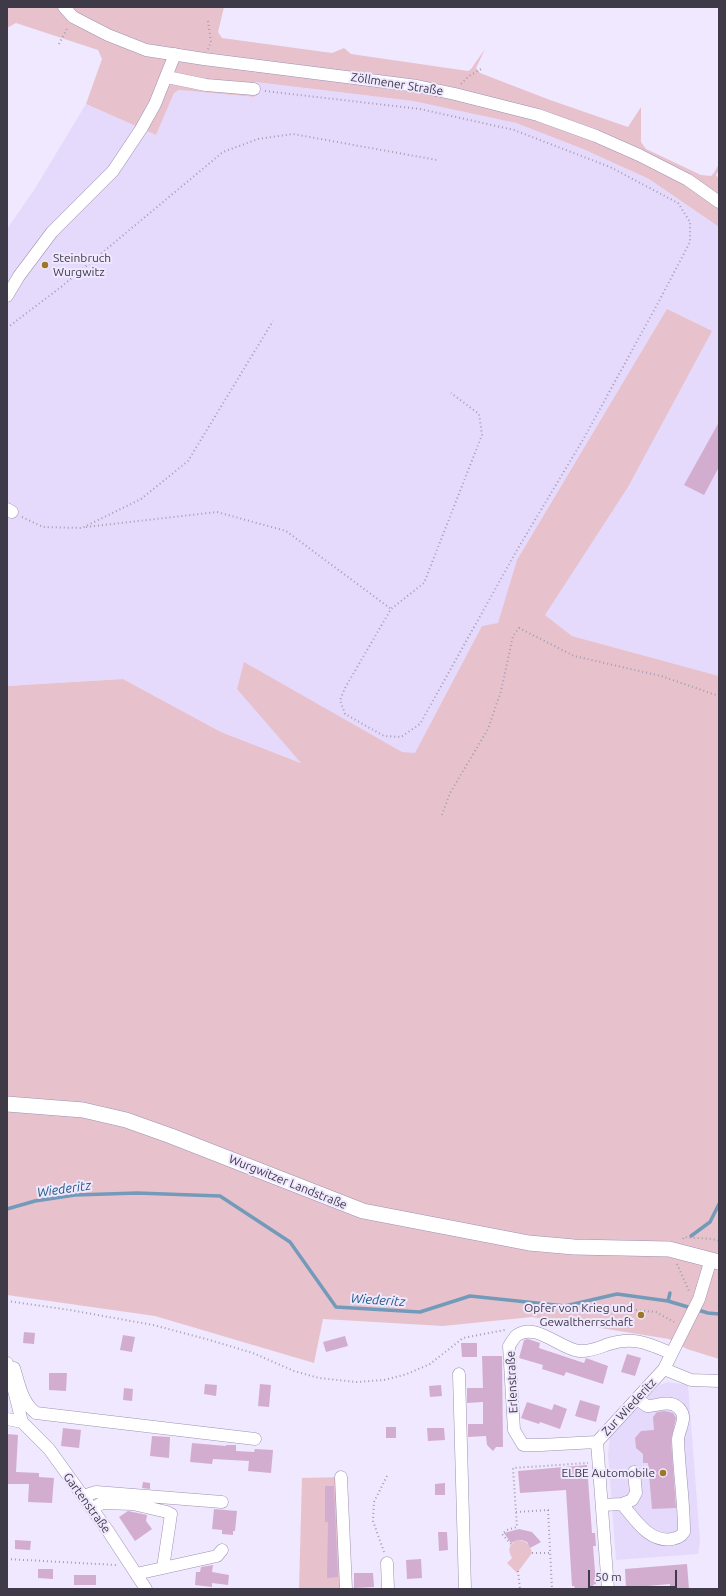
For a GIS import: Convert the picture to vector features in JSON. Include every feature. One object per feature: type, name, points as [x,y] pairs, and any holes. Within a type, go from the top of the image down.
[{"type":"main road","name":"Wurgwitzer Landstraße","points":[[7,1104],[84,1110],[126,1120],[171,1136],[363,1212],[528,1242],[574,1247],[669,1250],[715,1260]]},
{"type":"street","name":"Zöllmener Straße","points":[[64,7],[73,17],[108,35],[146,50],[204,59],[417,86],[538,115],[596,136],[640,155],[688,180],[719,202]]},
{"type":"street","points":[[7,296],[19,276],[52,232],[113,172],[141,129],[155,104],[175,54]]},
{"type":"street","points":[[167,77],[206,85],[254,90]]},
{"type":"street","points":[[7,307],[53,242],[68,216]]},
{"type":"street","name":"Zur Wiederitz","points":[[608,1589],[597,1442],[664,1369],[689,1320],[695,1298],[715,1260]]},
{"type":"street","name":"Erlenstraße","points":[[597,1442],[523,1445],[514,1430],[510,1346],[516,1336],[526,1332],[535,1332],[546,1335],[556,1343],[567,1348],[580,1351],[591,1350],[624,1340],[644,1342],[671,1353]]},
{"type":"street","points":[[7,1419],[22,1422],[11,1365]]},
{"type":"street","points":[[11,1365],[25,1400],[30,1408],[36,1413],[255,1439]]},
{"type":"street","points":[[664,1369],[692,1380],[719,1381]]},
{"type":"street","points":[[459,1374],[465,1589]]},
{"type":"street","points":[[622,1504],[647,1532],[657,1539],[670,1540],[678,1538],[684,1532],[678,1439],[683,1414],[677,1407],[671,1404],[665,1403],[647,1406],[637,1399]]},
{"type":"street","name":"Gartenstraße","points":[[22,1422],[49,1449],[146,1589]]},
{"type":"street","points":[[602,1505],[629,1503],[635,1497],[634,1472]]},
{"type":"street","points":[[341,1477],[346,1589]]},
{"type":"street","points":[[83,1496],[96,1492],[222,1502]]},
{"type":"street","points":[[92,1509],[102,1503],[133,1504],[171,1514],[163,1568]]},
{"type":"street","points":[[133,1570],[163,1568],[217,1556],[222,1550]]},
{"type":"street","points":[[387,1563],[388,1589]]},
{"type":"path","points":[[59,44],[73,17]]},
{"type":"path","points":[[204,59],[211,42],[208,21]]},
{"type":"path","points":[[455,94],[456,88],[469,76],[483,68]]},
{"type":"path","points":[[254,90],[420,109],[514,130],[610,167],[678,202],[690,222],[690,242],[584,438],[517,550],[420,724],[401,737],[384,736],[345,714],[340,700],[345,688],[392,609],[424,584],[482,435],[479,414],[451,393]]},
{"type":"path","points":[[7,328],[61,287],[223,152],[258,139],[293,134],[436,160]]},
{"type":"path","points":[[82,528],[141,499],[188,461],[273,321]]},
{"type":"path","points":[[9,511],[43,527],[82,528],[217,512],[286,530],[392,609]]},
{"type":"path","points":[[442,815],[450,793],[488,729],[501,691],[513,636],[519,628],[574,656],[661,676],[719,696]]},
{"type":"path","points":[[681,1243],[684,1237],[719,1241]]},
{"type":"path","points":[[677,1260],[677,1267],[695,1298]]},
{"type":"path","points":[[7,1301],[153,1325],[253,1353],[294,1371],[319,1378],[356,1382],[384,1380],[407,1374],[430,1364],[463,1338],[508,1330]]},
{"type":"path","points":[[636,1310],[656,1312],[669,1320]]},
{"type":"path","points":[[511,1544],[502,1534],[507,1530],[517,1527],[513,1468],[598,1462]]},
{"type":"path","points":[[387,1563],[373,1521],[374,1502],[388,1474]]},
{"type":"path","points":[[516,1512],[548,1510],[552,1589]]},
{"type":"path","points":[[532,1553],[550,1553]]},
{"type":"path","points":[[7,1559],[133,1570]]},
{"type":"path","points":[[518,1570],[520,1589]]},
{"type":"shaded area","points":[[7,7],[224,7],[218,32],[222,38],[332,53],[344,48],[351,54],[468,71],[485,49],[476,68],[480,73],[550,100],[628,127],[641,107],[641,142],[646,149],[701,175],[711,176],[719,164],[719,170],[716,175],[719,179],[719,227],[649,179],[583,149],[516,123],[413,101],[255,82],[254,97],[179,90],[174,93],[156,135],[86,104],[102,59],[98,50],[16,23],[7,28]]},
{"type":"shaded area","points":[[254,82],[413,101],[516,123],[583,149],[649,179],[719,227],[719,676],[572,636],[545,615],[456,751],[302,763],[221,732],[123,679],[7,686],[7,229],[34,190],[86,104],[156,135],[174,92],[179,90],[253,97]]},
{"type":"shaded area","points":[[667,309],[712,331],[628,487],[545,615],[572,636],[719,676],[719,1359],[687,1349],[669,1339],[532,1317],[443,1326],[323,1319],[314,1363],[155,1316],[7,1295],[7,686],[123,679],[221,732],[301,763],[237,689],[244,662],[402,752],[415,753],[482,626],[498,623],[517,560]]},
{"type":"shaded area","points":[[668,1382],[688,1385],[700,1540],[698,1554],[616,1560],[608,1454],[610,1437],[659,1385]]},
{"type":"shaded area","points":[[342,1477],[347,1589],[299,1589],[302,1478]]},
{"type":"shaded area","points":[[518,1540],[527,1544],[532,1553],[517,1573],[507,1563],[512,1558],[509,1549],[513,1543]]},
{"type":"building","points":[[719,422],[719,467],[704,495],[684,485]]},
{"type":"building","points":[[24,1332],[35,1333],[34,1344],[23,1343]]},
{"type":"building","points":[[123,1335],[135,1337],[132,1352],[120,1350]]},
{"type":"building","points":[[345,1336],[348,1346],[326,1352],[323,1342]]},
{"type":"building","points":[[528,1339],[540,1343],[539,1348],[584,1363],[586,1358],[608,1366],[603,1384],[566,1372],[564,1376],[542,1369],[543,1365],[519,1358],[524,1340]]},
{"type":"building","points":[[461,1343],[477,1343],[477,1357],[462,1357]]},
{"type":"building","points":[[627,1354],[641,1358],[635,1376],[621,1372]]},
{"type":"building","points":[[482,1356],[502,1356],[503,1447],[496,1447],[493,1451],[487,1445],[486,1436],[468,1437],[468,1424],[483,1424],[483,1402],[467,1403],[467,1388],[483,1388]]},
{"type":"building","points":[[49,1373],[67,1373],[66,1391],[49,1390]]},
{"type":"building","points":[[205,1384],[217,1385],[216,1396],[204,1394]]},
{"type":"building","points":[[260,1384],[271,1385],[269,1407],[258,1406]]},
{"type":"building","points":[[441,1385],[442,1396],[430,1397],[429,1386]]},
{"type":"building","points":[[124,1388],[133,1389],[132,1401],[123,1400]]},
{"type":"building","points":[[580,1400],[600,1406],[596,1422],[575,1416]]},
{"type":"building","points":[[527,1402],[552,1410],[554,1404],[567,1409],[560,1429],[540,1422],[539,1424],[521,1418]]},
{"type":"building","points":[[665,1411],[673,1413],[676,1418],[671,1440],[676,1508],[652,1509],[648,1463],[643,1463],[643,1454],[636,1448],[635,1438],[641,1431],[654,1430],[653,1417],[657,1412]]},
{"type":"building","points":[[386,1427],[396,1427],[396,1438],[386,1438]]},
{"type":"building","points":[[63,1428],[81,1430],[79,1448],[61,1446]]},
{"type":"building","points":[[427,1428],[444,1428],[445,1440],[428,1441]]},
{"type":"building","points":[[7,1434],[18,1435],[16,1472],[39,1473],[39,1477],[54,1478],[52,1503],[28,1502],[29,1484],[7,1484]]},
{"type":"building","points":[[152,1436],[170,1437],[169,1458],[150,1456]]},
{"type":"building","points":[[192,1443],[226,1446],[236,1445],[236,1451],[254,1452],[255,1449],[273,1450],[271,1473],[248,1471],[249,1461],[213,1459],[212,1464],[190,1462]]},
{"type":"building","points":[[587,1465],[592,1533],[595,1533],[596,1546],[593,1546],[596,1584],[593,1585],[593,1589],[575,1589],[574,1586],[572,1586],[566,1490],[520,1493],[518,1471]]},
{"type":"building","points":[[143,1482],[150,1483],[150,1489],[142,1488]]},
{"type":"building","points":[[445,1483],[445,1495],[435,1495],[435,1484]]},
{"type":"building","points":[[325,1486],[334,1486],[338,1577],[327,1578],[328,1522],[325,1522]]},
{"type":"building","points":[[214,1509],[237,1511],[235,1531],[233,1531],[233,1535],[222,1534],[222,1530],[212,1529]]},
{"type":"building","points":[[128,1511],[147,1515],[146,1521],[152,1529],[135,1541],[119,1517]]},
{"type":"building","points":[[519,1529],[532,1532],[541,1542],[530,1548],[527,1542],[522,1540],[511,1543],[504,1533]]},
{"type":"building","points":[[438,1532],[447,1532],[448,1550],[439,1551]]},
{"type":"building","points":[[15,1540],[31,1541],[30,1550],[15,1549]]},
{"type":"building","points":[[421,1559],[422,1578],[407,1579],[406,1560]]},
{"type":"building","points":[[687,1564],[689,1589],[670,1589],[670,1584],[626,1588],[625,1569]]},
{"type":"building","points":[[213,1565],[212,1572],[229,1575],[228,1585],[212,1583],[212,1587],[195,1585],[196,1572],[200,1572],[201,1567]]},
{"type":"building","points":[[38,1569],[53,1569],[53,1579],[38,1578]]},
{"type":"building","points":[[354,1573],[373,1573],[374,1587],[354,1588]]},
{"type":"building","points":[[74,1575],[96,1575],[96,1585],[74,1585]]},
{"type":"waterway","name":"Wiederitz","points":[[7,1209],[35,1201],[75,1195],[137,1193],[220,1196],[290,1242],[336,1307],[420,1312],[470,1296],[565,1306],[617,1294],[668,1301],[708,1313],[719,1314]]},
{"type":"waterway","points":[[691,1236],[710,1222],[719,1204]]},
{"type":"waterway","points":[[668,1301],[670,1293]]},
{"type":"place","name":"Steinbruch Wurgwitz","points":[[45,265]]},
{"type":"place","name":"Opfer von Krieg und Gewaltherrschaft","points":[[641,1315]]},
{"type":"place","name":"ELBE Automobile","points":[[663,1473]]}]
